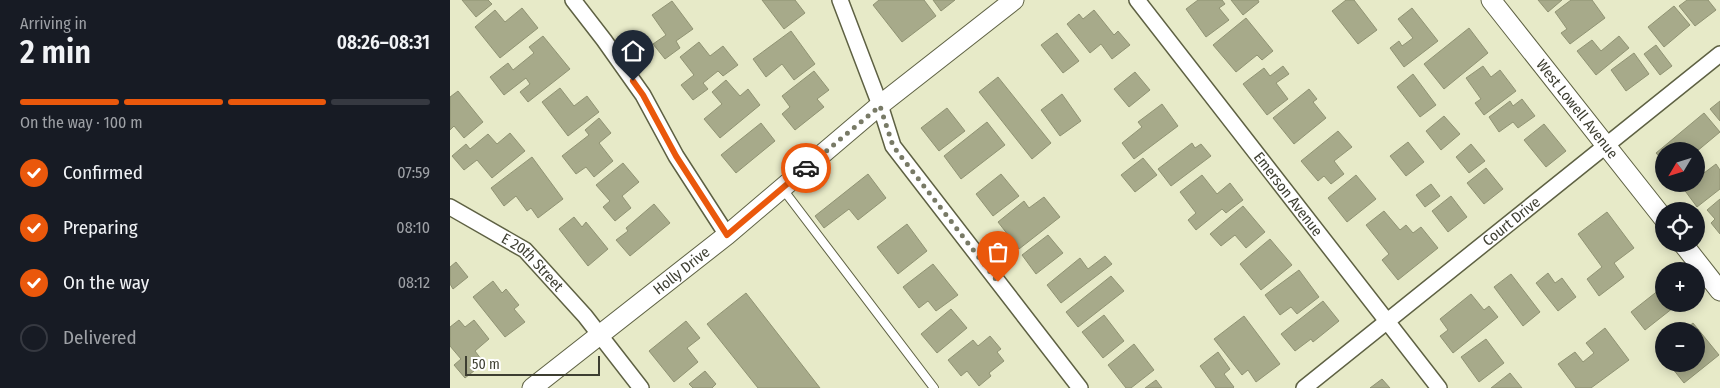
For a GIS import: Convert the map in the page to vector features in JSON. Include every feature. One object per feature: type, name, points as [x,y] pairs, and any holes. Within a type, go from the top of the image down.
[{"type":"street","points":[[573,0],[643,95],[676,156],[727,235]]},
{"type":"street","points":[[840,0],[893,146],[1080,388]]},
{"type":"street","name":"Holly Drive","points":[[532,388],[727,235],[880,106],[1014,0]]},
{"type":"street","name":"Emerson Avenue","points":[[1136,0],[1439,388]]},
{"type":"street","name":"West Lowell Avenue","points":[[1490,0],[1655,208]]},
{"type":"street","name":"Court Drive","points":[[1304,388],[1720,54]]},
{"type":"street","name":"E 20th Street","points":[[450,207],[525,250],[585,316],[641,388]]},
{"type":"street","points":[[1689,252],[1720,291]]},
{"type":"lane","points":[[782,188],[934,388]]},
{"type":"building","points":[[462,0],[488,0],[492,4],[476,17]]},
{"type":"building","points":[[762,0],[795,0],[805,13],[784,29]]},
{"type":"building","points":[[879,0],[924,0],[936,16],[902,42],[873,5]]},
{"type":"building","points":[[933,0],[955,0],[941,11]]},
{"type":"building","points":[[1198,0],[1222,0],[1225,4],[1219,8],[1229,20],[1206,37],[1186,9]]},
{"type":"building","points":[[1231,0],[1258,0],[1259,2],[1243,15]]},
{"type":"building","points":[[1346,0],[1354,0],[1377,30],[1358,44],[1332,11]]},
{"type":"building","points":[[1538,0],[1562,0],[1548,12]]},
{"type":"building","points":[[1571,0],[1592,0],[1605,18],[1570,44],[1561,33],[1567,29],[1555,12]]},
{"type":"building","points":[[1687,0],[1708,0],[1716,10],[1695,26],[1679,6]]},
{"type":"building","points":[[672,1],[693,29],[676,41],[680,48],[665,59],[653,44],[666,35],[652,15]]},
{"type":"building","points":[[1674,6],[1690,25],[1664,47],[1648,27]]},
{"type":"building","points":[[522,8],[538,28],[500,58],[475,27],[495,10],[505,22]]},
{"type":"building","points":[[1412,8],[1438,41],[1404,67],[1390,48],[1399,41],[1402,46],[1413,38],[1398,19]]},
{"type":"building","points":[[1094,10],[1114,35],[1118,31],[1130,45],[1112,59],[1101,44],[1090,53],[1067,24],[1079,14],[1083,19]]},
{"type":"building","points":[[1246,18],[1273,51],[1262,60],[1257,55],[1236,72],[1213,45]]},
{"type":"building","points":[[1469,28],[1488,53],[1444,89],[1424,64]]},
{"type":"building","points":[[791,31],[815,64],[794,80],[782,64],[766,77],[753,59]]},
{"type":"building","points":[[1057,33],[1079,61],[1063,73],[1041,45]]},
{"type":"building","points":[[543,36],[570,69],[528,102],[520,92],[530,84],[526,78],[504,95],[490,77],[508,63],[513,70],[534,53],[529,47]]},
{"type":"building","points":[[1619,36],[1629,48],[1596,75],[1577,51],[1592,40],[1601,51]]},
{"type":"building","points":[[699,42],[710,56],[723,46],[738,65],[723,76],[718,71],[703,83],[708,89],[693,100],[681,85],[694,75],[680,57]]},
{"type":"building","points":[[1656,45],[1672,66],[1660,75],[1644,54]]},
{"type":"building","points":[[1634,53],[1649,74],[1626,91],[1611,70]]},
{"type":"building","points":[[1283,66],[1289,74],[1276,83],[1288,99],[1267,115],[1243,84],[1264,68],[1270,76]]},
{"type":"building","points":[[1483,66],[1491,77],[1500,70],[1516,91],[1484,115],[1475,103],[1481,99],[1466,78]]},
{"type":"building","points":[[814,71],[829,90],[817,99],[824,107],[795,130],[782,114],[790,107],[782,96]]},
{"type":"building","points":[[1135,72],[1150,90],[1129,107],[1114,89]]},
{"type":"building","points":[[1413,74],[1436,105],[1420,117],[1397,87]]},
{"type":"building","points":[[998,77],[1051,143],[1032,159],[979,92]]},
{"type":"building","points":[[726,80],[740,96],[748,89],[760,105],[720,138],[704,119],[722,104],[712,92]]},
{"type":"building","points":[[560,88],[574,106],[587,96],[599,112],[568,136],[542,102]]},
{"type":"building","points":[[1309,89],[1317,99],[1313,102],[1326,118],[1294,144],[1273,118]]},
{"type":"building","points":[[458,91],[483,122],[464,138],[454,126],[450,130],[450,97]]},
{"type":"building","points":[[1062,94],[1081,121],[1060,136],[1041,110]]},
{"type":"building","points":[[1522,99],[1535,116],[1518,128],[1513,122],[1499,132],[1489,117],[1510,101],[1513,106]]},
{"type":"building","points":[[1720,101],[1720,121],[1710,109]]},
{"type":"building","points":[[1162,104],[1178,126],[1134,159],[1122,143],[1142,127],[1138,122]]},
{"type":"building","points":[[947,108],[965,131],[939,151],[921,128]]},
{"type":"building","points":[[1704,113],[1720,132],[1705,144],[1705,142],[1669,142]]},
{"type":"building","points":[[1444,116],[1460,134],[1441,150],[1426,131]]},
{"type":"building","points":[[599,118],[611,133],[599,143],[613,161],[594,177],[586,167],[576,174],[562,156],[589,135],[585,130]]},
{"type":"building","points":[[987,122],[1005,145],[961,179],[944,156]]},
{"type":"building","points":[[761,123],[775,141],[736,173],[721,155]]},
{"type":"building","points":[[1544,124],[1566,151],[1546,167],[1524,140]]},
{"type":"building","points":[[1338,131],[1352,147],[1334,161],[1344,174],[1331,184],[1324,176],[1318,181],[1301,161]]},
{"type":"building","points":[[510,133],[525,151],[492,178],[477,160],[464,170],[452,156],[466,144],[470,149],[488,134],[497,144]]},
{"type":"building","points":[[1408,142],[1424,162],[1406,176],[1390,156]]},
{"type":"building","points":[[1192,143],[1195,148],[1201,144],[1211,156],[1171,186],[1158,169]]},
{"type":"building","points":[[1471,144],[1485,161],[1469,173],[1456,157]]},
{"type":"building","points":[[532,157],[563,199],[538,218],[531,208],[527,211],[516,196],[504,206],[491,188]]},
{"type":"building","points":[[1143,158],[1157,175],[1135,192],[1121,175]]},
{"type":"building","points":[[623,163],[639,182],[622,196],[631,208],[615,221],[603,207],[610,201],[596,185]]},
{"type":"building","points":[[1716,164],[1720,170],[1720,189],[1703,202],[1693,202],[1686,192],[1705,192],[1705,172]]},
{"type":"building","points":[[1486,168],[1503,189],[1484,204],[1467,183]]},
{"type":"building","points":[[868,174],[886,198],[858,220],[849,209],[824,228],[815,216]]},
{"type":"building","points":[[1001,174],[1019,196],[993,216],[976,194]]},
{"type":"building","points":[[1202,175],[1217,194],[1230,183],[1243,200],[1226,213],[1222,209],[1196,230],[1188,220],[1196,213],[1180,192]]},
{"type":"building","points":[[1356,175],[1376,199],[1347,222],[1328,198]]},
{"type":"building","points":[[1431,184],[1440,196],[1425,207],[1416,195]]},
{"type":"building","points":[[1451,196],[1467,217],[1448,232],[1432,211]]},
{"type":"building","points":[[1044,197],[1060,217],[1019,249],[998,222],[1024,201],[1029,208]]},
{"type":"building","points":[[1720,199],[1720,234],[1711,223],[1715,219],[1707,210]]},
{"type":"building","points":[[654,204],[670,223],[630,256],[616,240],[628,231],[626,228]]},
{"type":"building","points":[[1243,206],[1265,232],[1246,248],[1235,235],[1221,246],[1210,234]]},
{"type":"building","points":[[1384,211],[1400,230],[1406,225],[1413,233],[1421,227],[1438,248],[1398,280],[1382,260],[1389,254],[1366,225]]},
{"type":"building","points":[[1607,212],[1634,248],[1614,263],[1624,277],[1599,296],[1587,279],[1602,267],[1578,234]]},
{"type":"building","points":[[574,217],[582,227],[586,222],[608,249],[588,266],[559,229]]},
{"type":"building","points":[[907,224],[927,251],[898,274],[877,247]]},
{"type":"building","points":[[1048,235],[1063,253],[1036,274],[1022,255]]},
{"type":"building","points":[[1270,239],[1292,265],[1261,290],[1240,264]]},
{"type":"building","points":[[1105,256],[1112,264],[1061,303],[1047,285],[1080,258],[1088,269]]},
{"type":"building","points":[[456,262],[468,277],[453,289],[450,284],[450,267]]},
{"type":"building","points":[[933,264],[958,295],[936,311],[928,301],[919,308],[903,287]]},
{"type":"building","points":[[1299,270],[1319,297],[1297,314],[1291,307],[1280,315],[1265,295]]},
{"type":"building","points":[[1548,273],[1555,283],[1562,278],[1576,297],[1558,311],[1536,283]]},
{"type":"building","points":[[1511,274],[1540,312],[1523,326],[1494,287]]},
{"type":"building","points":[[1111,276],[1124,291],[1078,327],[1066,312]]},
{"type":"building","points":[[493,281],[502,293],[506,289],[519,305],[514,309],[525,322],[505,337],[473,297]]},
{"type":"building","points":[[746,293],[820,388],[758,388],[707,324]]},
{"type":"building","points":[[1655,293],[1655,312],[1668,312],[1645,330],[1631,312]]},
{"type":"building","points":[[1471,294],[1484,310],[1489,306],[1498,317],[1453,353],[1440,336],[1448,330],[1440,319]]},
{"type":"building","points":[[1323,301],[1339,321],[1313,342],[1311,339],[1295,351],[1281,334]]},
{"type":"building","points":[[951,309],[967,328],[937,353],[921,334]]},
{"type":"building","points":[[1104,315],[1124,341],[1103,358],[1082,332]]},
{"type":"building","points":[[1244,316],[1280,364],[1256,382],[1248,370],[1242,375],[1214,339]]},
{"type":"building","points":[[459,320],[465,327],[474,320],[489,339],[475,351],[484,363],[465,378],[454,365],[461,359],[450,346],[450,327]]},
{"type":"building","points":[[686,321],[700,338],[687,348],[698,362],[674,382],[649,351]]},
{"type":"building","points":[[1605,328],[1629,360],[1591,388],[1576,388],[1558,364],[1575,352],[1583,362],[1594,353],[1586,343]]},
{"type":"building","points":[[990,336],[1001,349],[997,352],[1004,361],[989,373],[991,376],[979,386],[967,371],[961,376],[948,360],[973,340],[978,346]]},
{"type":"building","points":[[1705,338],[1719,355],[1705,366]]},
{"type":"building","points":[[1486,339],[1504,363],[1479,382],[1461,357]]},
{"type":"building","points":[[1134,344],[1154,370],[1131,388],[1126,388],[1108,365]]},
{"type":"building","points":[[1218,352],[1230,369],[1224,374],[1233,388],[1216,388],[1200,366]]},
{"type":"building","points":[[705,371],[716,384],[712,388],[693,388],[689,384]]},
{"type":"building","points":[[1675,372],[1698,372],[1684,383]]},
{"type":"building","points":[[1510,373],[1522,388],[1491,388]]},
{"type":"building","points":[[1382,379],[1390,388],[1370,388]]},
{"type":"building","points":[[1156,380],[1162,388],[1145,388]]},
{"type":"way so far","points":[[806,168],[880,106],[893,146],[998,282]]},
{"type":"route","points":[[633,81],[643,95],[676,156],[727,235],[806,168]]}]
